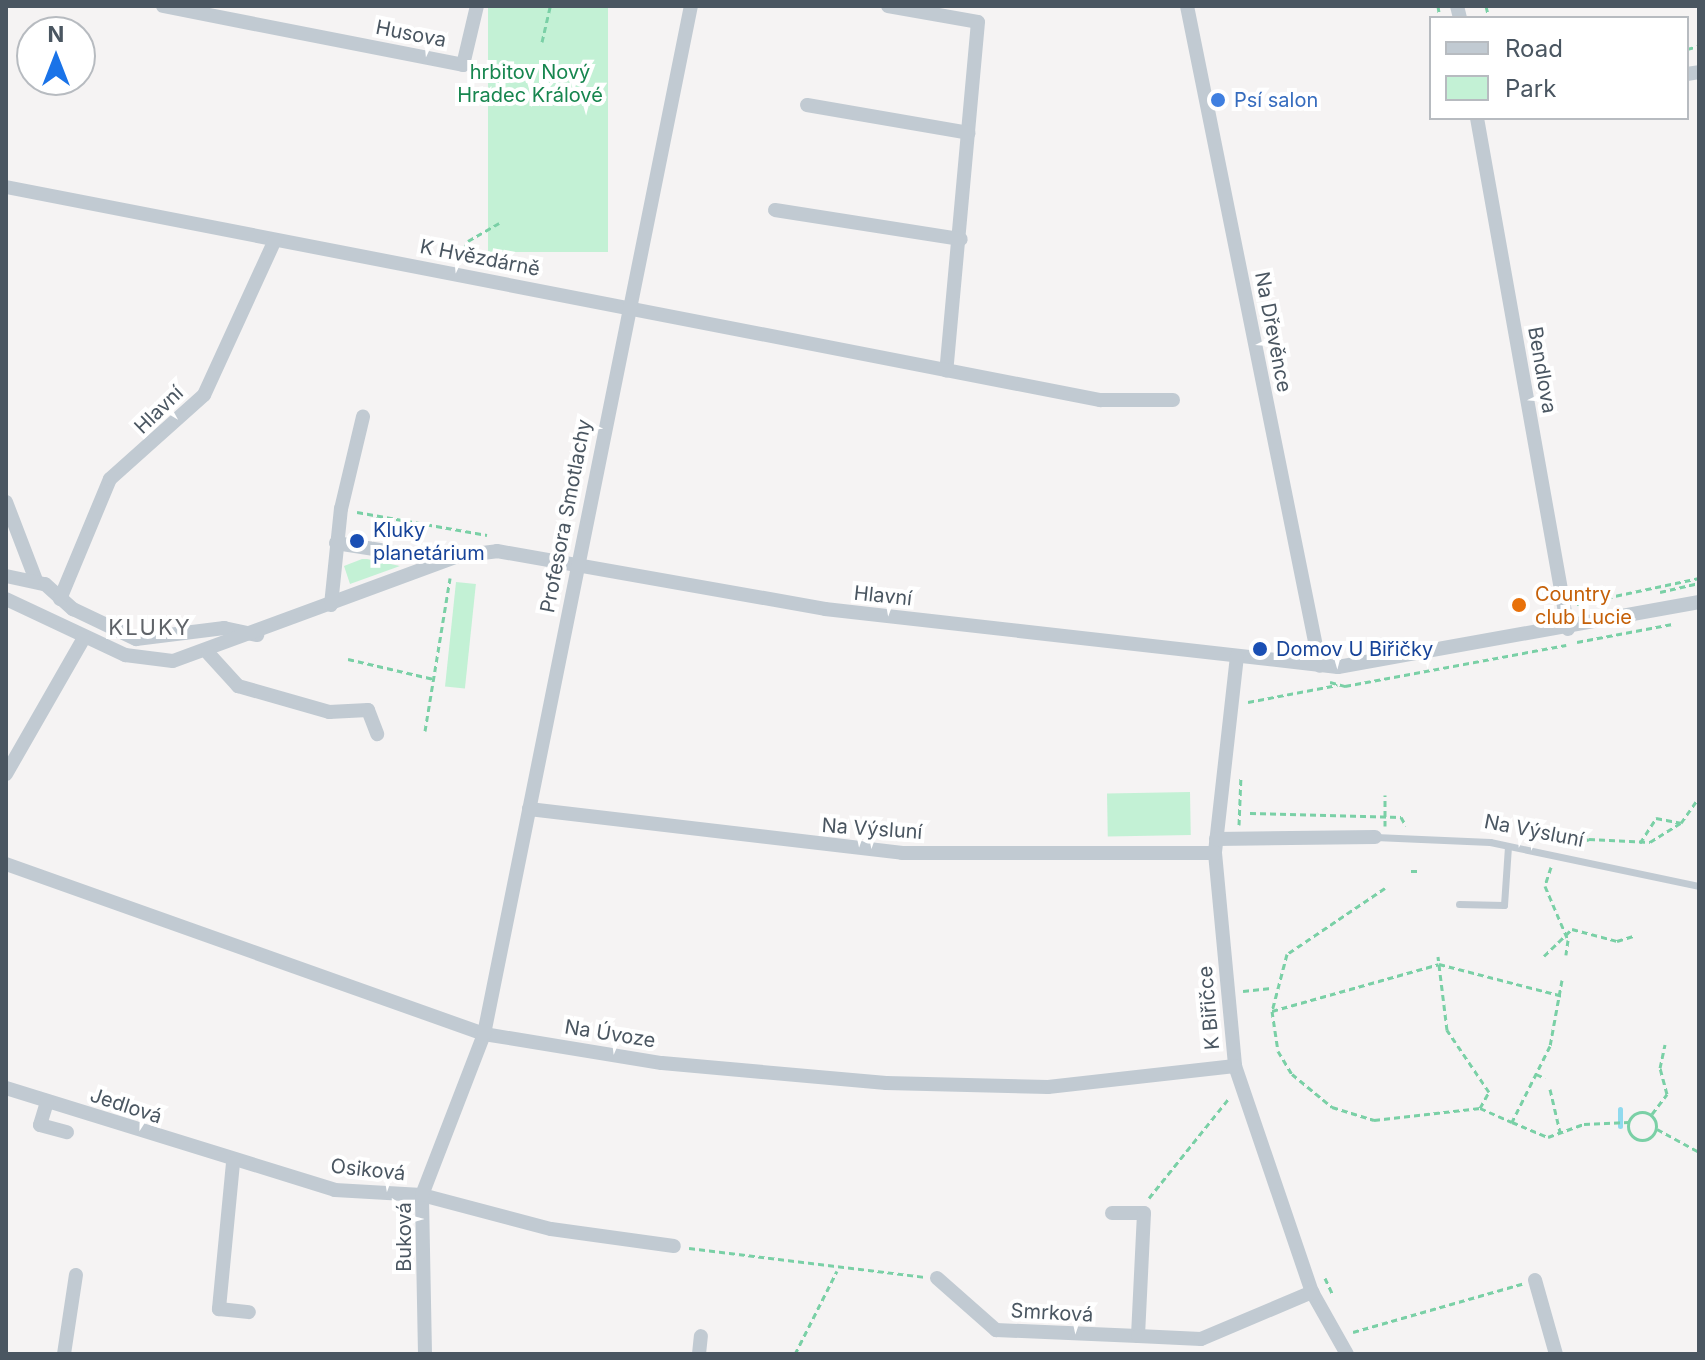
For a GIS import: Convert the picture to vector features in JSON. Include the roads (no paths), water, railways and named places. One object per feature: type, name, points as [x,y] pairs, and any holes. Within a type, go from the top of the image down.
[{"type":"street","name":"Husova","points":[[163,6],[247,14],[463,65],[477,6]]},
{"type":"street","name":"Profesora Smotlachy","points":[[484,1034],[691,6]]},
{"type":"street","points":[[888,6],[978,22],[961,239],[946,371]]},
{"type":"street","name":"Na Dřevěnce","points":[[1187,6],[1320,666]]},
{"type":"street","points":[[807,105],[969,133]]},
{"type":"street","name":"Bendlova","points":[[1477,120],[1568,629]]},
{"type":"street","name":"K Hvězdárně","points":[[6,187],[1100,400],[1173,400]]},
{"type":"street","points":[[775,210],[961,239]]},
{"type":"street","name":"Hlavní","points":[[60,599],[110,479],[204,395],[275,240]]},
{"type":"street","points":[[331,605],[341,509],[363,417]]},
{"type":"street","points":[[6,502],[36,580],[60,599],[136,639],[224,628],[257,635]]},
{"type":"street","name":"Hlavní","points":[[336,543],[445,560]]},
{"type":"street","name":"Hlavní","points":[[6,599],[84,638],[149,661],[208,653],[445,560],[497,551],[825,609],[1320,666],[1384,664],[1699,602]]},
{"type":"street","points":[[6,576],[36,580]]},
{"type":"street","points":[[6,774],[84,638]]},
{"type":"street","points":[[208,653],[238,686],[329,712],[368,710],[377,734]]},
{"type":"street","name":"K Biřičce","points":[[1237,656],[1215,846],[1235,992],[1235,1066],[1312,1292],[1344,1335],[1347,1354]]},
{"type":"street","name":"Na Výsluní","points":[[529,809],[902,853],[1215,846],[1238,839],[1380,837]]},
{"type":"street","name":"Na Úvoze","points":[[6,864],[484,1034],[662,1063],[886,1083],[1048,1087],[1235,1066]]},
{"type":"street","name":"Buková","points":[[425,1354],[422,1195],[484,1034]]},
{"type":"street","name":"Jedlová","points":[[6,1088],[233,1163]]},
{"type":"street","points":[[47,1102],[40,1125],[67,1132]]},
{"type":"street","points":[[233,1163],[219,1309],[249,1312]]},
{"type":"street","name":"Osiková","points":[[233,1163],[335,1190],[422,1195],[551,1229],[674,1246]]},
{"type":"street","points":[[1112,1213],[1144,1213],[1138,1336]]},
{"type":"street","points":[[64,1354],[76,1275]]},
{"type":"street","name":"Smrková","points":[[937,1278],[996,1330],[1201,1339],[1312,1292]]},
{"type":"street","points":[[1535,1280],[1556,1354]]},
{"type":"street","points":[[699,1354],[701,1336]]},
{"type":"lane","name":"Na Výsluní","points":[[1380,837],[1508,847],[1699,886]]},
{"type":"lane","points":[[1459,904],[1504,905],[1508,847]]},
{"type":"waterway","points":[[1620,1109],[1620,1126]]},
{"type":"place","name":"Psí salon","points":[[1218,100]]},
{"type":"place","name":"Kluky planetárium","points":[[357,541]]},
{"type":"place","name":"Country club Lucie","points":[[1519,605]]},
{"type":"place","name":"Domov U Biřičky","points":[[1260,649]]},
{"type":"district","name":"KLUKY","points":[[150,628]]},
{"type":"park label","name":"hrbitov Nový Hradec Králové","points":[[530,84]]}]
